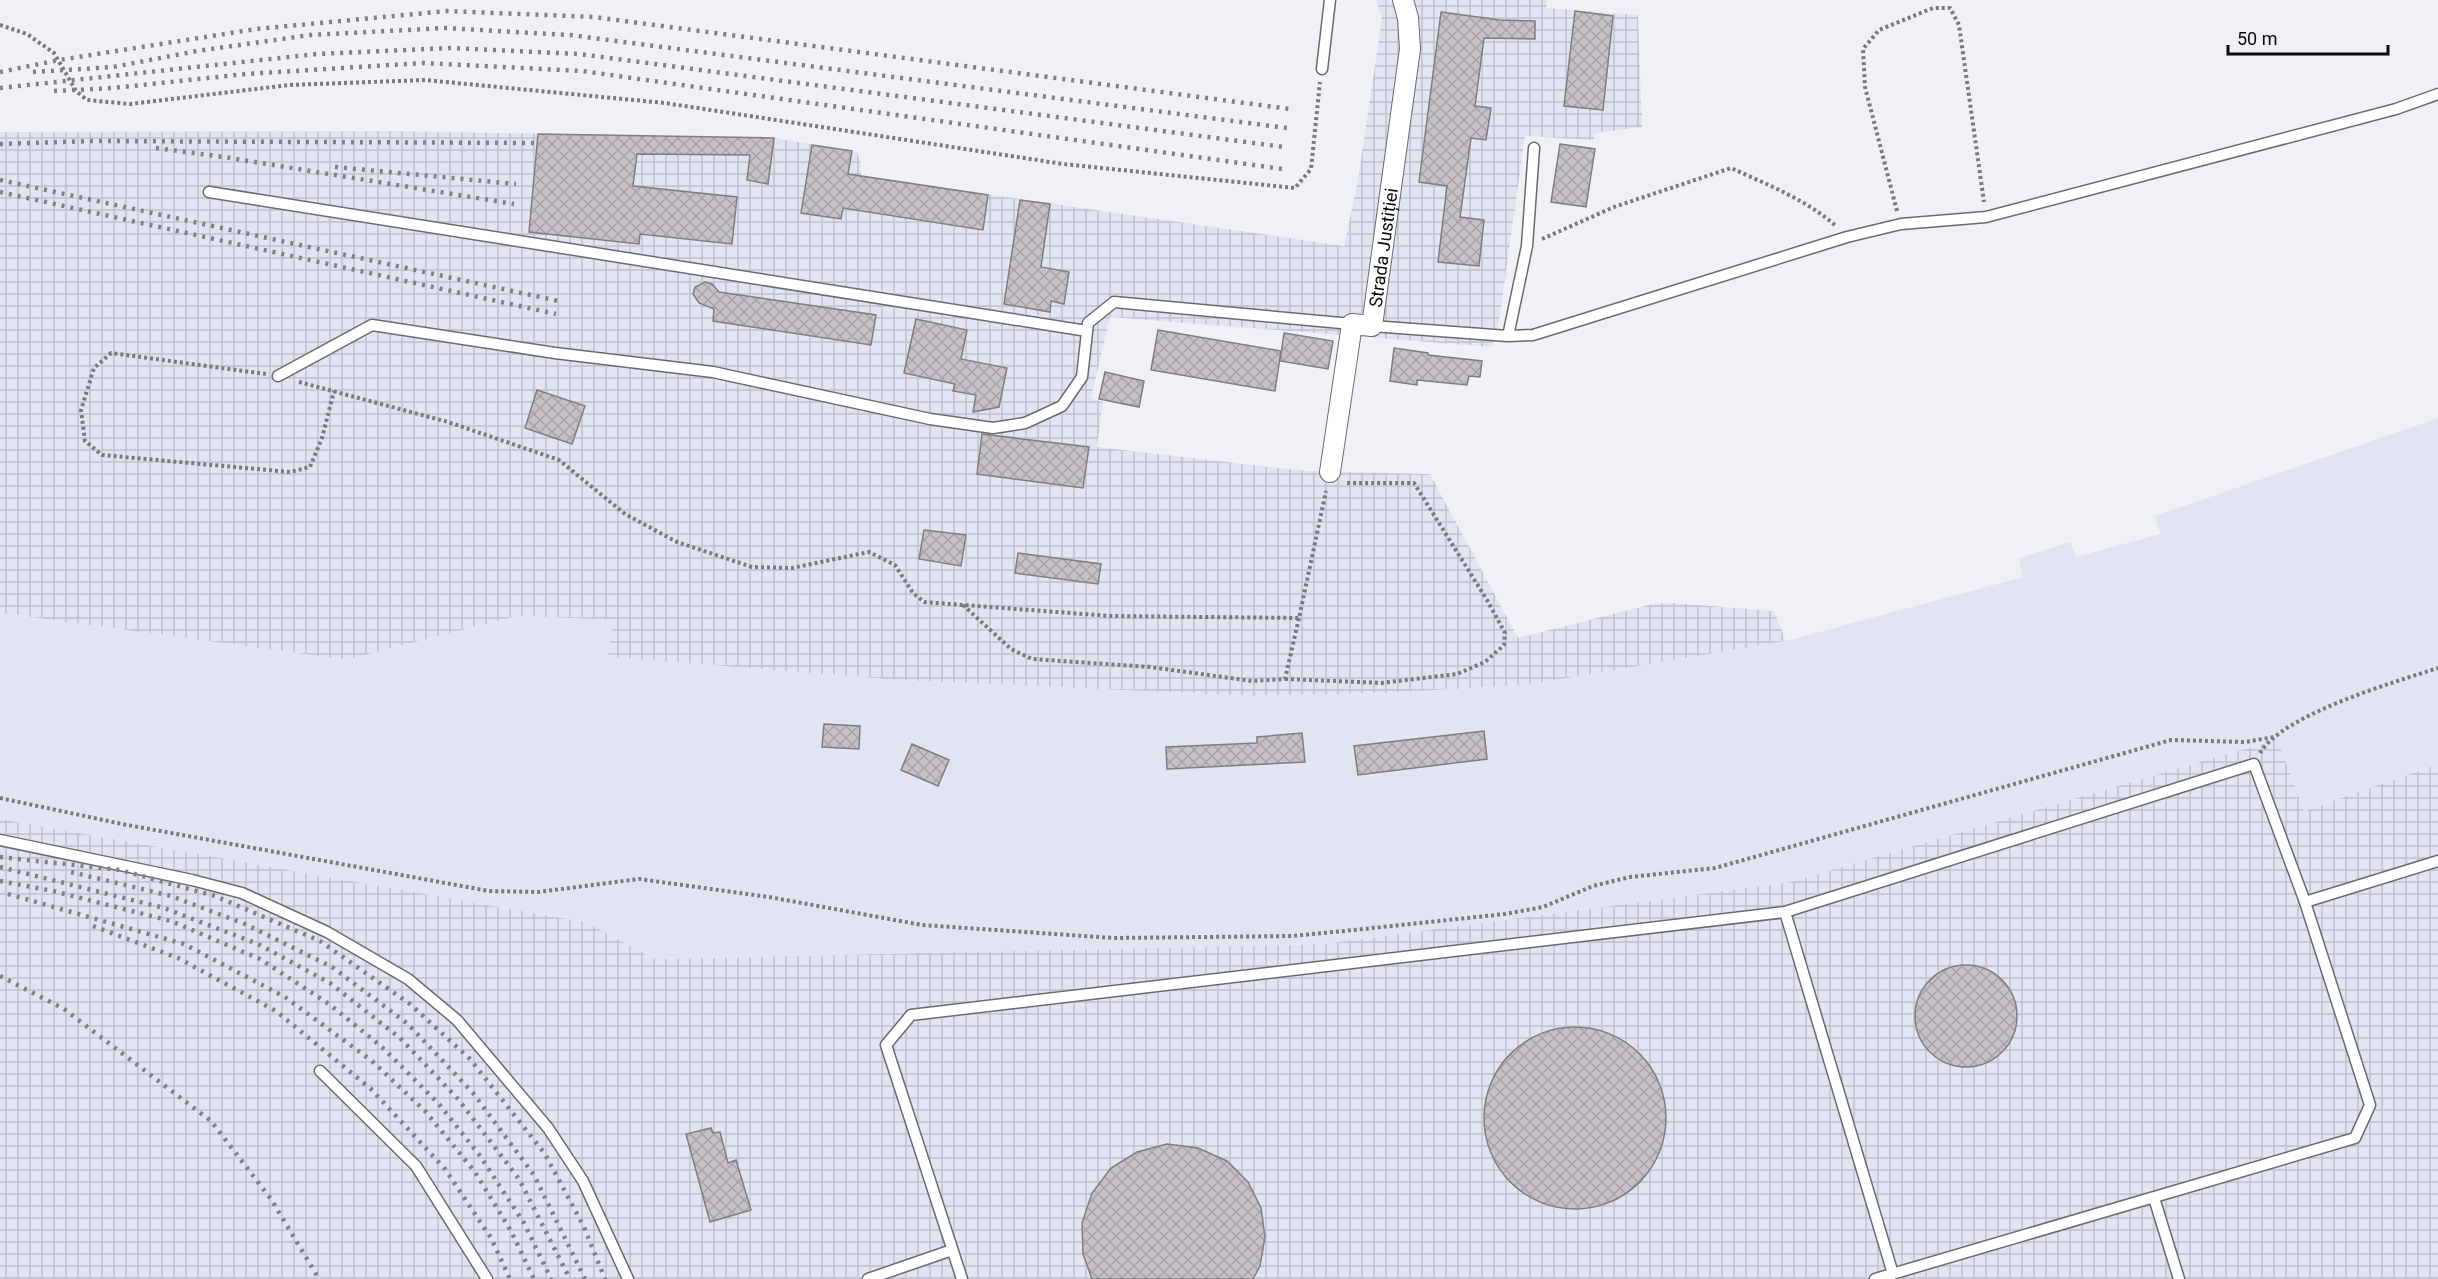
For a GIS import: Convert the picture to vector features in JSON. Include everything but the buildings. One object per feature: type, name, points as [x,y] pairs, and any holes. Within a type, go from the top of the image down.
[{"type":"street","name":"Strada Justiției","points":[[1329,478],[1362,325],[1410,48],[1408,18],[1403,0]]},
{"type":"lane","points":[[1322,69],[1330,0]]},
{"type":"lane","points":[[278,376],[372,325],[555,353],[713,372],[930,419],[993,428],[1025,423],[1062,406],[1082,377],[1088,323],[1114,302],[1362,325],[1508,336],[1533,335],[1847,237],[1901,224],[1986,217],[2396,109],[2438,94]]},
{"type":"lane","points":[[1508,336],[1527,246],[1534,148]]},
{"type":"lane","points":[[208,192],[1087,331]]},
{"type":"lane","points":[[962,1279],[886,1045],[911,1015],[1785,912],[2254,764],[2305,902],[2370,1105],[2355,1137],[1875,1279]]},
{"type":"lane","points":[[0,840],[192,880],[242,893],[327,932],[408,979],[457,1020],[548,1128],[583,1182],[628,1279]]},
{"type":"lane","points":[[2305,902],[2438,861]]},
{"type":"lane","points":[[1785,912],[1893,1274]]},
{"type":"lane","points":[[320,1071],[416,1166],[487,1279]]},
{"type":"lane","points":[[2154,1198],[2179,1279]]},
{"type":"lane","points":[[868,1279],[952,1250]]},
{"type":"path","points":[[1901,224],[1864,87],[1863,49],[1879,30],[1933,8],[1950,8],[1959,25],[1978,145],[1986,217]]},
{"type":"path","points":[[0,25],[27,34],[54,53],[76,91],[87,100],[130,104],[289,85],[425,80],[665,103],[1062,165],[1295,188],[1311,169],[1322,69]]},
{"type":"path","points":[[1527,246],[1614,207],[1731,168],[1785,194],[1827,218],[1847,237]]},
{"type":"path","points":[[334,391],[322,438],[310,468],[291,472],[102,455],[85,441],[81,410],[94,368],[111,353],[278,376],[334,391],[448,422],[559,460],[625,514],[677,542],[752,567],[792,568],[869,552],[895,565],[913,593],[924,602],[1110,616],[1299,618]]},
{"type":"path","points":[[963,604],[1011,649],[1032,659],[1150,667],[1252,681],[1286,679],[1381,683],[1457,674],[1485,662],[1504,645],[1505,633],[1414,483],[1329,478],[1286,679]]},
{"type":"path","points":[[2254,764],[2266,742],[2286,728],[2348,698],[2438,668]]},
{"type":"path","points":[[0,798],[122,824],[489,891],[538,892],[639,879],[769,897],[922,925],[1114,938],[1292,936],[1534,909],[1593,886],[1630,877],[1715,868],[2171,740],[2245,742],[2274,737]]},
{"type":"shaded area","points":[[1376,0],[1547,0],[1546,8],[1638,15],[1642,127],[1596,133],[1593,140],[1525,136],[1499,322],[1492,347],[1110,317],[1091,398],[1103,402],[1097,447],[1305,471],[1430,474],[1518,638],[1653,604],[1673,603],[1774,611],[1786,641],[1528,685],[1386,693],[1250,696],[898,680],[607,657],[614,620],[518,616],[346,660],[0,613],[0,132],[393,131],[774,138],[857,152],[861,163],[861,176],[1344,246],[1358,180],[1382,18]]},
{"type":"shaded area","points":[[2438,418],[2438,764],[2304,811],[2277,739],[1790,882],[1322,944],[655,959],[586,922],[0,819],[0,613],[346,660],[518,616],[614,620],[608,657],[898,680],[1250,696],[1386,693],[1528,685],[1786,641],[2023,577],[2019,558],[2070,542],[2076,557],[2160,534],[2155,516]]},
{"type":"shaded area","points":[[2278,739],[2304,811],[2438,764],[2438,1279],[0,1279],[0,819],[586,922],[655,959],[1322,944],[1790,882]]},
{"type":"railway","points":[[0,72],[59,60],[256,29],[447,11],[594,17],[1290,109]]},
{"type":"railway","points":[[33,72],[113,67],[197,51],[310,35],[445,28],[570,35],[1287,128]]},
{"type":"railway","points":[[0,88],[317,54],[451,48],[579,54],[1284,147]]},
{"type":"railway","points":[[54,91],[113,88],[246,74],[423,63],[582,71],[1282,169]]},
{"type":"railway","points":[[0,144],[93,141],[535,143]]},
{"type":"railway","points":[[156,148],[514,204]]},
{"type":"railway","points":[[335,167],[516,184]]},
{"type":"railway","points":[[0,180],[563,302]]},
{"type":"railway","points":[[0,192],[556,314]]},
{"type":"railway","points":[[0,857],[120,870],[215,896],[320,941],[410,1004],[470,1059],[545,1154],[584,1227],[605,1279]]},
{"type":"railway","points":[[0,867],[164,908],[258,944],[330,983],[400,1038],[458,1099],[519,1179],[570,1279]]},
{"type":"railway","points":[[71,872],[171,896],[245,924],[332,967],[408,1024],[473,1093],[534,1175],[585,1279]]},
{"type":"railway","points":[[0,881],[53,891],[171,921],[260,959],[329,1004],[382,1047],[439,1104],[480,1156],[524,1223],[551,1279]]},
{"type":"railway","points":[[8,894],[184,944],[285,997],[372,1061],[425,1111],[475,1172],[511,1231],[534,1279]]},
{"type":"railway","points":[[93,926],[178,958],[276,1011],[371,1089],[445,1169],[491,1238],[510,1279]]},
{"type":"railway","points":[[0,976],[64,1009],[211,1121],[271,1199],[319,1279]]}]
